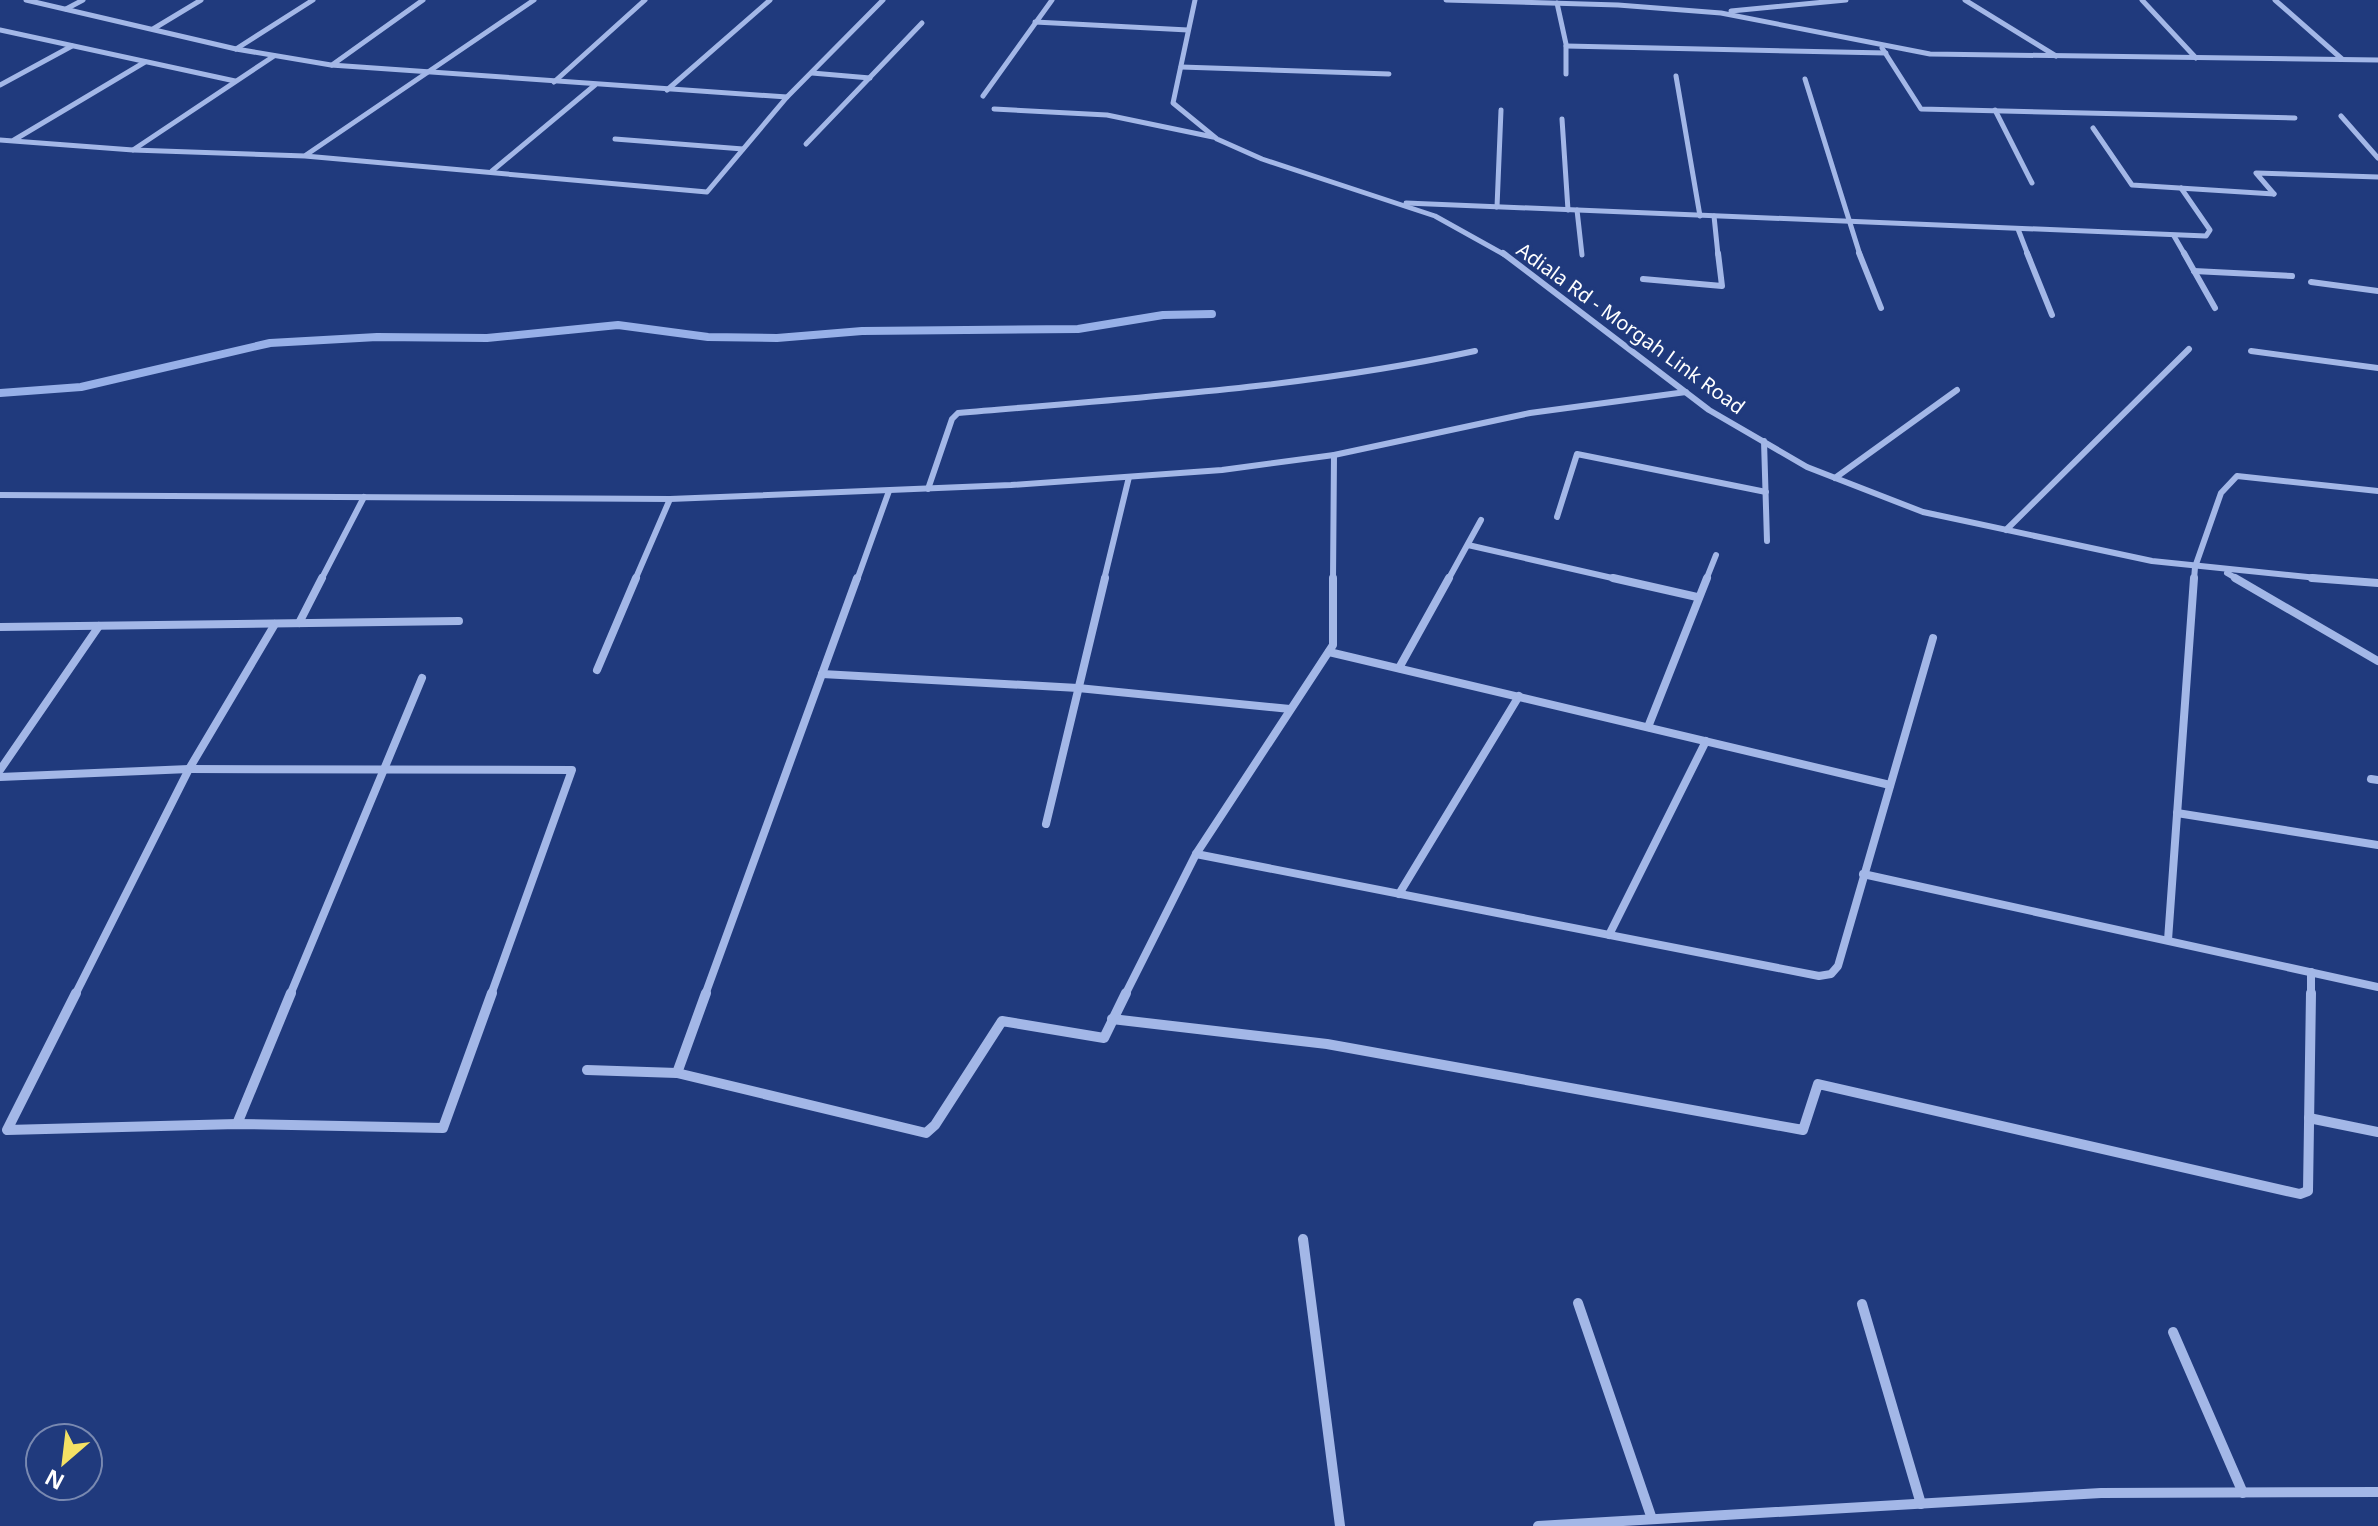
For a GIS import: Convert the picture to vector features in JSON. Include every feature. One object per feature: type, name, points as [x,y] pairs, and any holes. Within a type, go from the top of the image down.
[{"type":"street","points":[[26,0],[236,49],[331,65],[787,97]]},
{"type":"street","points":[[65,9],[83,0]]},
{"type":"street","points":[[152,29],[201,0]]},
{"type":"street","points":[[236,49],[313,0]]},
{"type":"street","points":[[331,65],[423,0]]},
{"type":"street","points":[[305,156],[534,0]]},
{"type":"street","points":[[554,83],[645,0]]},
{"type":"street","points":[[667,90],[770,0]]},
{"type":"street","points":[[0,140],[133,150],[305,156],[707,192],[787,97],[883,0]]},
{"type":"street","points":[[983,96],[1052,0]]},
{"type":"street","name":"Adiala Rd - Morgah Link Road","points":[[1195,0],[1173,103],[1217,139],[1262,159],[1435,216],[1495,247],[1686,392],[1807,467],[1923,512],[2006,530],[2195,567],[2378,583]]},
{"type":"street","points":[[1446,0],[1720,13],[1786,23],[1882,47],[1930,54],[2378,60]]},
{"type":"street","points":[[1720,13],[1803,2],[1846,0]]},
{"type":"street","points":[[1965,0],[2057,57]]},
{"type":"street","points":[[2142,0],[2196,58]]},
{"type":"street","points":[[2275,0],[2342,60]]},
{"type":"street","points":[[1557,3],[1566,46],[1566,74]]},
{"type":"street","points":[[1035,22],[1188,30]]},
{"type":"street","points":[[806,144],[922,23]]},
{"type":"street","points":[[0,30],[235,81]]},
{"type":"street","points":[[0,85],[72,46]]},
{"type":"street","points":[[1566,46],[1886,53]]},
{"type":"street","points":[[1882,47],[1921,109],[2295,118]]},
{"type":"street","points":[[133,150],[274,56]]},
{"type":"street","points":[[14,141],[145,62]]},
{"type":"street","points":[[1181,67],[1389,74]]},
{"type":"street","points":[[812,73],[870,78]]},
{"type":"street","points":[[1676,76],[1700,216]]},
{"type":"street","points":[[1805,79],[1847,222],[1881,308]]},
{"type":"street","points":[[492,171],[595,85]]},
{"type":"street","points":[[994,109],[1107,115],[1217,139]]},
{"type":"street","points":[[1497,207],[1501,110]]},
{"type":"street","points":[[1995,110],[2032,183]]},
{"type":"street","points":[[2341,116],[2378,158]]},
{"type":"street","points":[[1562,119],[1568,210]]},
{"type":"street","points":[[2093,128],[2132,185],[2274,194],[2256,173],[2378,177]]},
{"type":"street","points":[[615,139],[743,149]]},
{"type":"street","points":[[1393,202],[2206,236],[2210,230],[2181,188]]},
{"type":"street","points":[[1577,210],[1582,255]]},
{"type":"street","points":[[1643,279],[1722,286],[1714,216]]},
{"type":"street","points":[[2018,229],[2052,315]]},
{"type":"street","points":[[2174,236],[2215,308]]},
{"type":"street","points":[[2194,271],[2292,276]]},
{"type":"street","points":[[2311,282],[2378,291]]},
{"type":"street","points":[[2006,530],[2189,349]]},
{"type":"street","points":[[928,489],[952,419],[958,413],[1240,388],[1411,365],[1475,351]]},
{"type":"street","points":[[2251,351],[2378,368]]},
{"type":"street","points":[[1835,478],[1957,390]]},
{"type":"street","points":[[0,495],[670,499],[889,491],[1129,477],[1222,470],[1334,455],[1530,413],[1686,392]]},
{"type":"street","points":[[1764,441],[1767,541]]},
{"type":"street","points":[[1557,517],[1577,454],[1766,492]]},
{"type":"street","points":[[587,1070],[677,1073],[926,1133],[1002,1021],[1104,1038],[1196,854],[1333,645],[1334,455]]},
{"type":"street","points":[[2168,940],[2195,567],[2221,493],[2237,476],[2378,491]]},
{"type":"street","points":[[1046,824],[1129,477]]},
{"type":"street","points":[[677,1073],[889,491]]},
{"type":"street","points":[[299,623],[364,497]]},
{"type":"street","points":[[597,670],[670,499]]},
{"type":"street","points":[[1399,668],[1481,520]]},
{"type":"street","points":[[1468,545],[1697,597]]},
{"type":"street","points":[[1648,727],[1716,555]]},
{"type":"street","points":[[2225,571],[2378,661]]},
{"type":"street","points":[[0,627],[459,621]]},
{"type":"street","points":[[0,777],[189,769],[572,770],[443,1128],[237,1124],[7,1130],[189,769],[275,624]]},
{"type":"street","points":[[0,770],[99,626]]},
{"type":"street","points":[[1196,854],[1819,976],[1831,974],[1838,966],[1933,638]]},
{"type":"street","points":[[1329,652],[1890,785]]},
{"type":"street","points":[[822,674],[1078,688],[1290,709]]},
{"type":"street","points":[[237,1124],[382,768],[422,678]]},
{"type":"street","points":[[1399,894],[1519,696]]},
{"type":"street","points":[[1609,935],[1706,741]]},
{"type":"street","points":[[2177,813],[2378,845]]},
{"type":"street","points":[[1863,874],[2378,987]]},
{"type":"street","points":[[1112,1019],[1327,1044],[1803,1130],[1818,1084],[2300,1194],[2308,1191],[2311,972]]},
{"type":"street","points":[[2309,1118],[2378,1132]]},
{"type":"street","points":[[1303,1239],[1340,1526]]},
{"type":"street","points":[[1578,1303],[1652,1519]]},
{"type":"street","points":[[1862,1304],[1921,1504]]},
{"type":"street","points":[[2173,1332],[2243,1493]]},
{"type":"street","points":[[1538,1526],[1652,1519],[1732,1520],[2101,1493],[2378,1492]]},
{"type":"waterway","points":[[0,393],[81,387],[270,343],[377,337],[487,338],[618,325],[708,337],[777,338],[862,331],[1078,329],[1163,315],[1212,314]]}]
